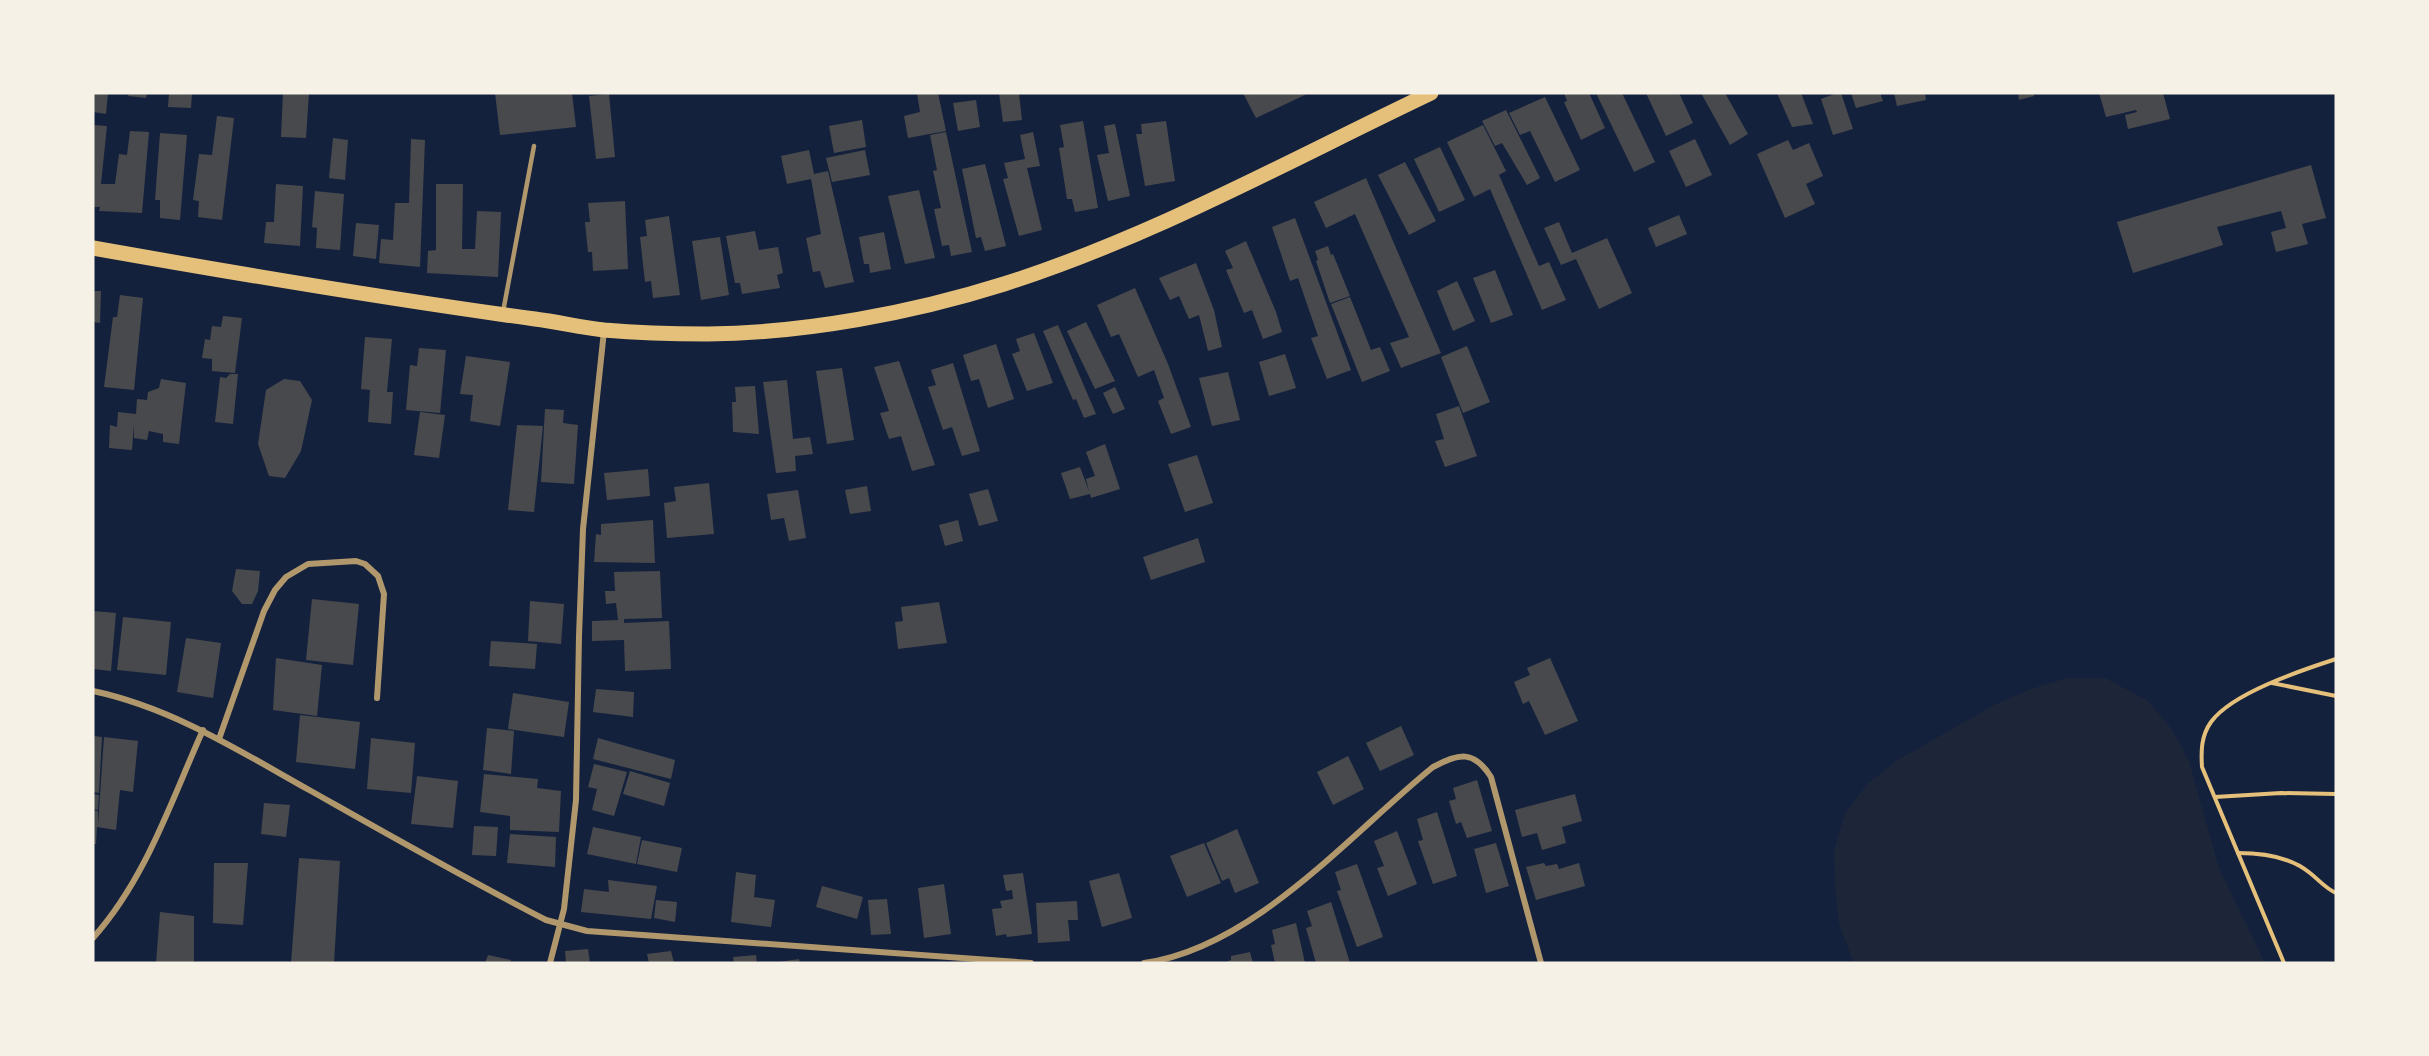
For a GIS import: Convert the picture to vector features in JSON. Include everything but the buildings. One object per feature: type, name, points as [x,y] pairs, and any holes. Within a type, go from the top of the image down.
[{"type":"main road","points":[[93,248],[278,281],[604,330],[709,334],[823,324],[912,309],[1001,285],[1086,255],[1167,220],[1431,93]]},
{"type":"street","points":[[550,963],[561,926],[576,800],[583,529],[604,330]]},
{"type":"street","points":[[219,739],[264,611],[275,590],[286,577],[308,564],[356,561],[365,564],[378,576],[384,594],[377,698]]},
{"type":"street","points":[[93,691],[153,708],[202,730],[457,874],[561,926],[587,931],[1031,963]]},
{"type":"street","points":[[93,938],[122,903],[138,876],[202,730]]},
{"type":"street","points":[[1144,963],[1193,950],[1239,926],[1336,854],[1433,767],[1447,760],[1464,756],[1477,760],[1491,777],[1541,963]]},
{"type":"lane","points":[[502,316],[534,146]]},
{"type":"path","points":[[2284,963],[2202,767],[2201,751],[2205,734],[2212,720],[2231,705],[2257,689],[2336,659]]},
{"type":"path","points":[[2272,683],[2336,696]]},
{"type":"path","points":[[2215,797],[2281,793],[2336,794]]},
{"type":"path","points":[[2238,853],[2274,856],[2294,863],[2309,872],[2325,888],[2336,893]]},
{"type":"shaded area","points":[[2067,678],[2105,678],[2147,700],[2171,728],[2189,761],[2219,868],[2265,963],[1854,963],[1839,924],[1834,851],[1845,814],[1867,784],[1896,761],[1996,704],[2031,689]]}]
